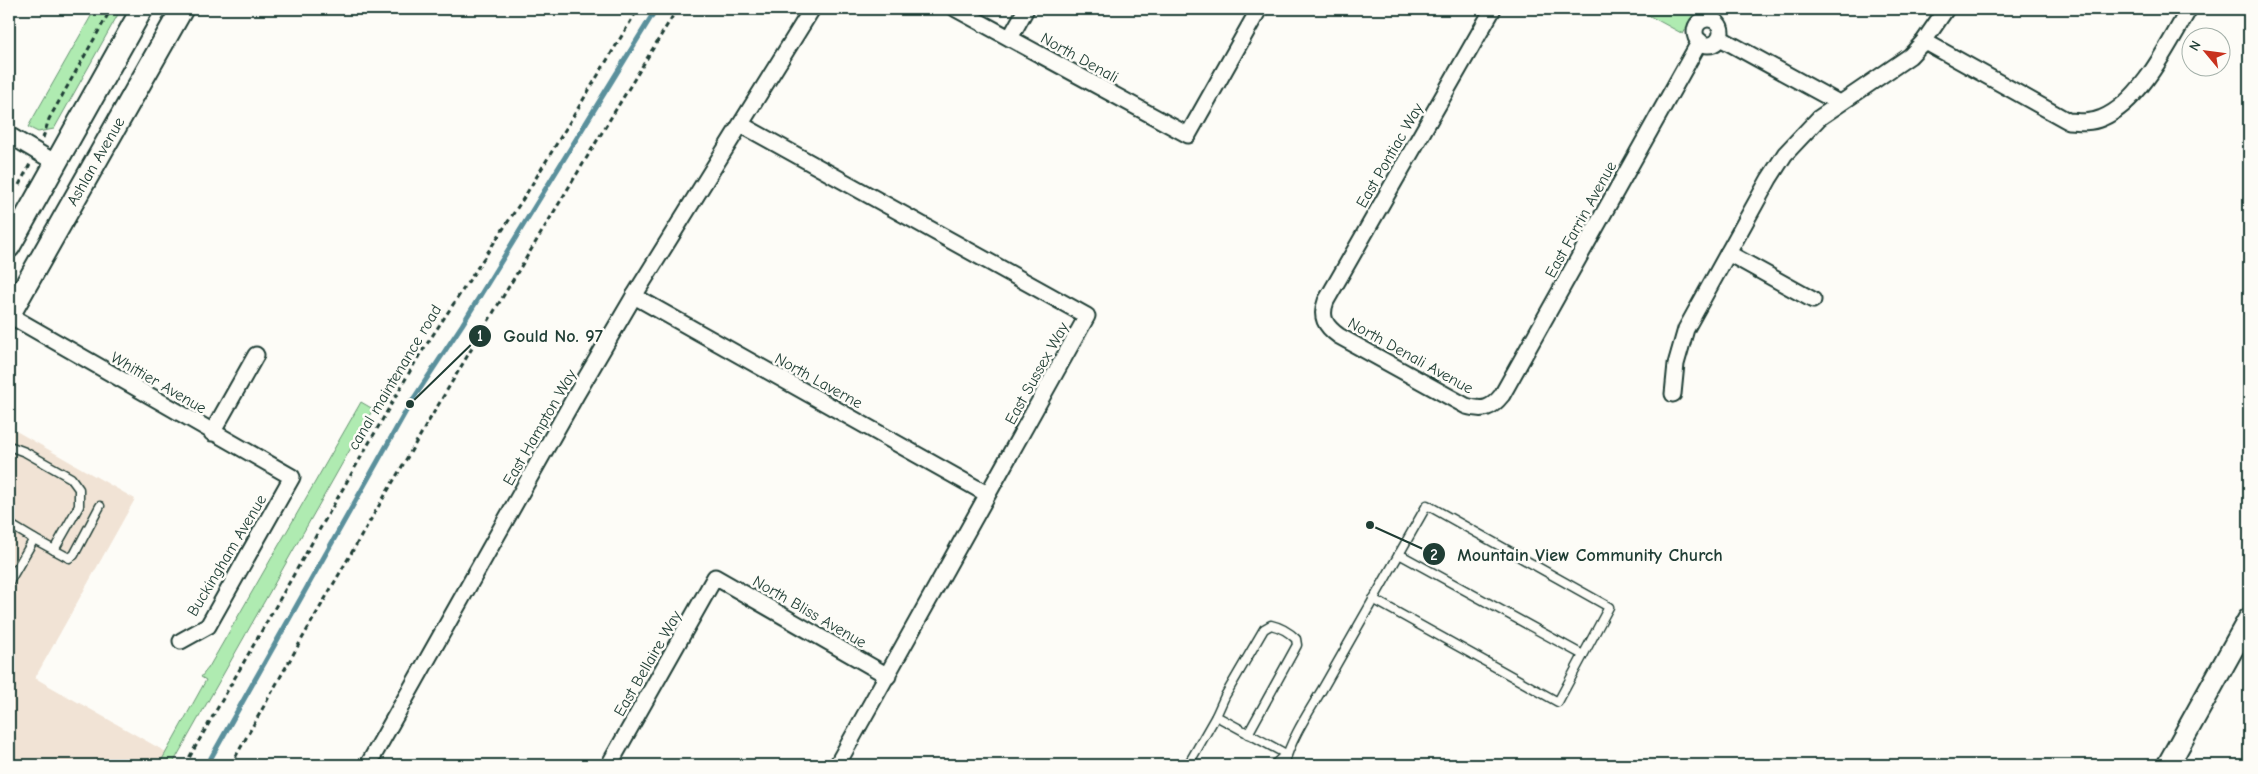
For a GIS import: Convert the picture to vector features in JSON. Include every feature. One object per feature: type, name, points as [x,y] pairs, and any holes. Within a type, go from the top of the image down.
[{"type":"main road","name":"Ashlan Avenue","points":[[9,247],[142,9]]},
{"type":"main road","name":"Ashlan Avenue","points":[[9,315],[84,179],[182,9]]},
{"type":"main road","points":[[56,163],[84,179]]},
{"type":"main road","points":[[2168,765],[2249,619]]},
{"type":"street","name":"East Hampton Way","points":[[368,765],[576,395],[634,296],[742,125],[812,9]]},
{"type":"street","name":"North Denali","points":[[956,9],[1188,135],[1259,9]]},
{"type":"street","points":[[1010,38],[1026,9]]},
{"type":"street","name":"East Pontiac Way","points":[[1324,321],[1322,310],[1326,300],[1493,9]]},
{"type":"street","points":[[1674,394],[1676,364],[1686,329],[1769,179],[1785,154],[1809,128],[1839,103],[1891,71],[1910,56],[1924,41],[1946,9]]},
{"type":"street","points":[[1924,41],[2068,121],[2084,122],[2102,118],[2121,105],[2150,76],[2189,9]]},
{"type":"street","points":[[1716,14],[1720,26],[1720,38],[1710,45],[1700,42],[1696,33],[1697,25],[1716,14]]},
{"type":"street","points":[[1720,38],[1839,103]]},
{"type":"street","name":"East Farrin Avenue","points":[[1486,409],[1495,404],[1502,395],[1700,42]]},
{"type":"street","name":"East Sussex Way","points":[[742,125],[1087,316],[837,765]]},
{"type":"street","points":[[9,135],[56,163]]},
{"type":"street","points":[[1728,253],[1813,300]]},
{"type":"street","name":"North Laverne","points":[[634,296],[987,494]]},
{"type":"street","name":"Whittier Avenue","points":[[9,315],[292,478]]},
{"type":"street","name":"North Denali Avenue","points":[[1324,321],[1339,336],[1457,401],[1477,409],[1486,409]]},
{"type":"street","points":[[212,432],[256,355]]},
{"type":"street","name":"Buckingham Avenue","points":[[181,641],[208,626],[292,478]]},
{"type":"street","name":"North Bliss Avenue","points":[[715,578],[888,676]]},
{"type":"street","name":"East Bellaire Way","points":[[608,765],[715,578]]},
{"type":"lane","points":[[9,446],[25,452],[71,478],[79,488],[79,506],[54,550]]},
{"type":"lane","points":[[1274,765],[1286,754],[1373,599],[1427,505],[1609,607],[1558,702],[1373,599]]},
{"type":"lane","points":[[9,524],[70,558],[74,555],[100,506]]},
{"type":"lane","points":[[9,582],[34,539]]},
{"type":"lane","points":[[1399,554],[1583,655]]},
{"type":"lane","points":[[1198,765],[1189,763],[1264,629],[1271,625],[1278,626],[1296,638],[1297,645],[1248,734]]},
{"type":"lane","points":[[1216,716],[1286,754]]},
{"type":"lane","points":[[1284,765],[1286,754]]},
{"type":"path","points":[[16,191],[46,133],[49,119],[111,9]]},
{"type":"path","name":"canal maintenance road","points":[[185,765],[417,358],[525,196],[638,9]]},
{"type":"path","points":[[231,765],[302,636],[483,329],[676,9]]},
{"type":"shaded area","points":[[9,427],[135,499],[35,678],[166,752],[159,765],[9,765]]},
{"type":"green space","points":[[95,9],[121,9],[54,129],[38,132],[28,127]]},
{"type":"green space","points":[[1637,9],[1698,9],[1683,34]]},
{"type":"green space","points":[[361,402],[373,409],[172,765],[159,765],[206,680],[201,677],[209,667]]},
{"type":"waterway","points":[[207,765],[410,404],[462,325],[656,9]]},
{"type":"place","name":"Gould No. 97","points":[[410,404]]},
{"type":"place","name":"Mountain View Community Church","points":[[1370,525]]}]
